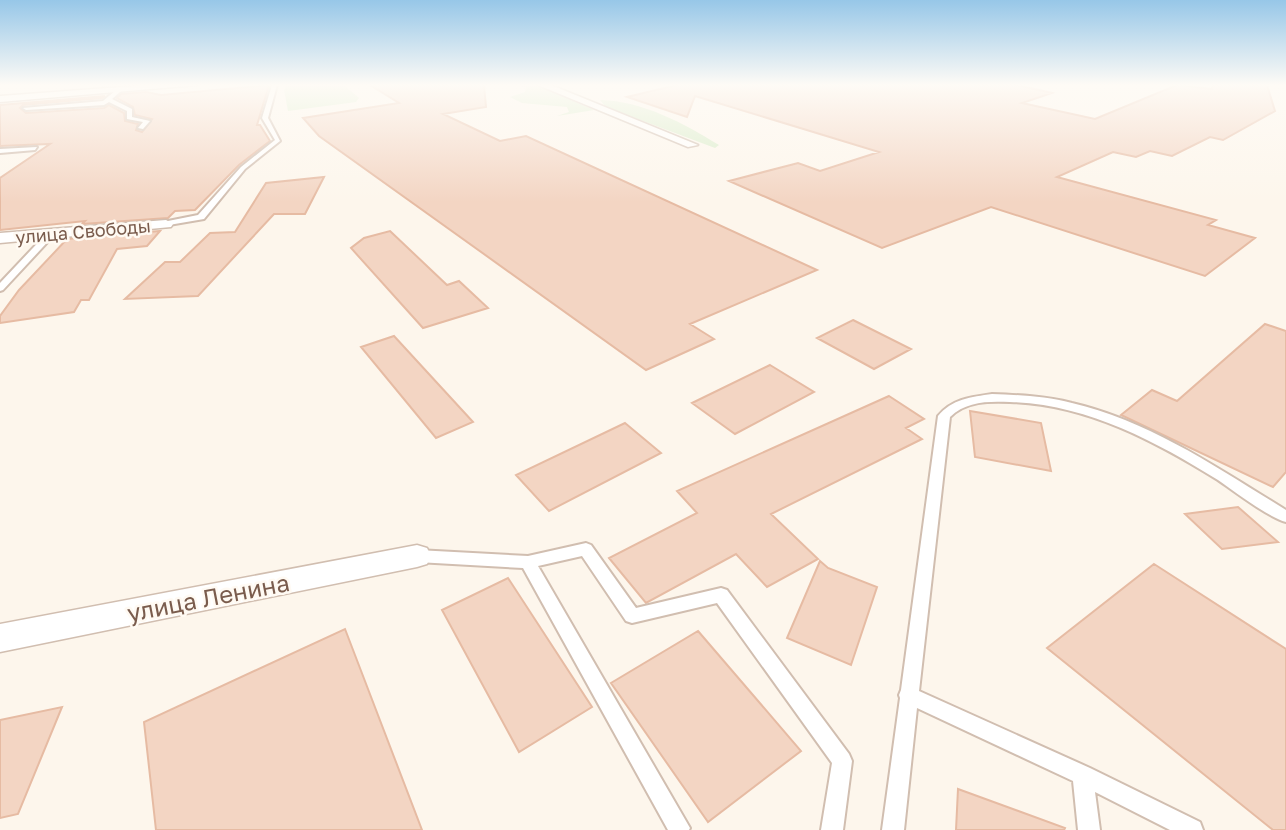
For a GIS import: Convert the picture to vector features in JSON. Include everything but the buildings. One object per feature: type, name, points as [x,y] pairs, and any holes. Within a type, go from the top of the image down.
[{"type":"street","points":[[638,124],[692,145]]},
{"type":"street","name":"улица Свободы","points":[[0,238],[166,224]]},
{"type":"street","name":"улица Ленина","points":[[0,638],[417,555]]},
{"type":"lane","points":[[141,128],[145,124]]},
{"type":"lane","points":[[166,224],[201,217],[243,168],[278,140],[268,124]]},
{"type":"lane","points":[[0,151],[35,148]]},
{"type":"lane","points":[[0,288],[51,234]]},
{"type":"lane","points":[[893,830],[944,416],[951,407],[973,400],[1012,397],[1074,408],[1119,423],[1192,459],[1286,517]]},
{"type":"lane","points":[[417,555],[527,562],[586,549],[632,616],[721,595],[842,761],[832,830]]},
{"type":"lane","points":[[527,562],[679,828]]},
{"type":"lane","points":[[908,695],[1083,775],[1192,830]]},
{"type":"lane","points":[[1083,775],[1089,830]]},
{"type":"green space","points":[[650,124],[682,124],[719,145],[715,148]]}]
